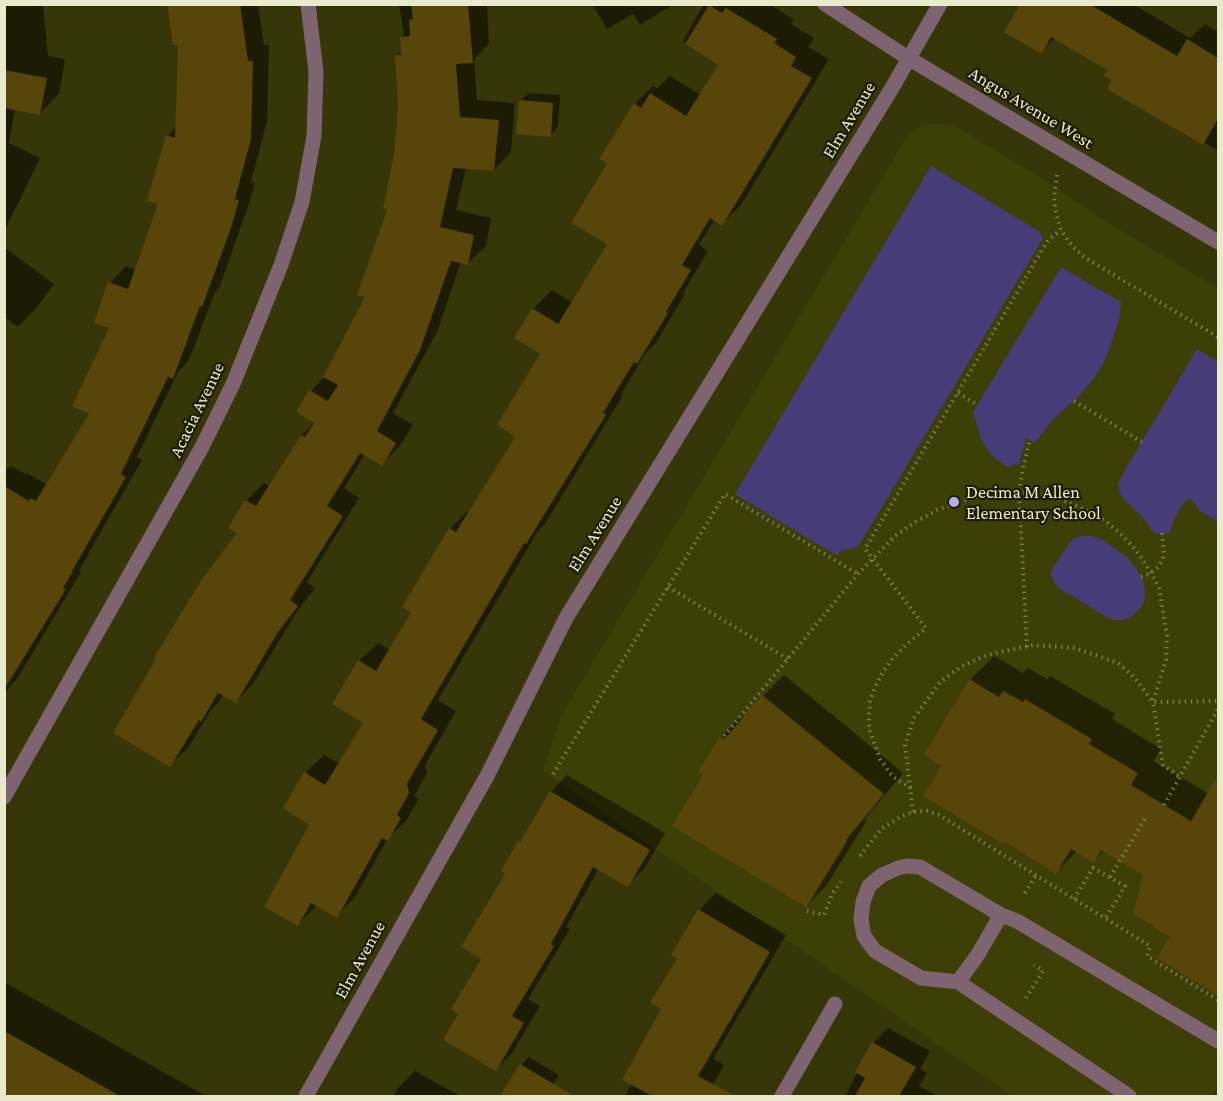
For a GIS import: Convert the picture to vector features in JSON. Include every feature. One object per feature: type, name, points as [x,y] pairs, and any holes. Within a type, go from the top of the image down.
[{"type":"street","name":"Acacia Avenue","points":[[4,797],[202,447],[233,384],[282,265],[302,202],[314,136],[316,72],[308,4]]},
{"type":"street","name":"Angus Avenue West","points":[[825,4],[908,58],[1218,242]]},
{"type":"street","name":"Elm Avenue","points":[[306,1096],[487,776],[566,618],[885,99],[940,4]]},
{"type":"street","points":[[1130,1096],[958,982],[921,978],[875,951],[864,936],[861,919],[863,902],[869,886],[882,875],[898,868],[920,867],[1001,915],[1017,921],[1218,1041]]},
{"type":"street","points":[[958,982],[977,956],[1001,915]]},
{"type":"street","points":[[782,1096],[836,1004]]},
{"type":"path","points":[[1057,174],[1054,197],[1056,214],[1061,230],[1072,246],[1084,257],[1218,338]]},
{"type":"path","points":[[910,788],[893,777],[880,759],[869,729],[870,701],[883,672],[905,646],[926,628],[865,549],[1048,240],[1061,230]]},
{"type":"path","points":[[958,393],[978,405]]},
{"type":"path","points":[[1074,401],[1142,442]]},
{"type":"path","points":[[1027,646],[1019,492],[1030,440]]},
{"type":"path","points":[[724,736],[858,574],[895,536],[937,510],[980,496],[1019,492],[1040,494],[1062,500],[1104,520],[1137,551],[1151,573],[1159,588],[1167,635],[1166,660],[1153,702],[1163,765],[1180,777]]},
{"type":"path","points":[[553,774],[725,494],[858,574]]},
{"type":"path","points":[[1141,577],[1158,567],[1164,555],[1162,533]]},
{"type":"path","points":[[668,587],[788,659]]},
{"type":"path","points":[[913,812],[905,745],[914,718],[940,682],[962,666],[987,655],[1027,646],[1075,648],[1118,663],[1135,678],[1153,702]]},
{"type":"path","points":[[1153,702],[1218,701]]},
{"type":"path","points":[[1164,805],[1218,709]]},
{"type":"path","points":[[1110,877],[1146,817]]},
{"type":"path","points":[[1074,899],[1093,868],[1125,886],[1106,919]]},
{"type":"path","points":[[1025,893],[1036,875]]},
{"type":"shaded area","name":"Decima M Allen Elementary School","points":[[938,123],[956,126],[1049,183],[1100,218],[1218,288],[1218,1086],[1212,1096],[1012,1096],[543,771],[561,716],[906,138],[920,126]]},
{"type":"shaded area","points":[[931,166],[1040,232],[1043,238],[858,547],[840,551],[837,556],[735,494]]},
{"type":"shaded area","points":[[1061,267],[1121,302],[1119,319],[1102,366],[1092,381],[1053,419],[1035,443],[1026,438],[1019,465],[1013,464],[1010,468],[989,452],[981,439],[973,412]]},
{"type":"shaded area","points":[[1197,349],[1218,362],[1218,522],[1200,511],[1190,498],[1182,505],[1170,533],[1154,534],[1146,521],[1121,496],[1118,484]]},
{"type":"shaded area","points":[[1081,536],[1101,539],[1128,558],[1137,570],[1143,581],[1144,602],[1131,617],[1112,620],[1055,584],[1051,576],[1052,569],[1071,541]]},
{"type":"building","points":[[167,4],[240,4],[248,61],[253,61],[251,139],[235,199],[239,200],[202,307],[200,306],[173,379],[168,377],[121,474],[126,477],[72,571],[63,588],[66,589],[4,690],[4,486],[29,501],[31,498],[36,501],[89,414],[72,406],[109,328],[94,323],[108,282],[128,289],[158,204],[147,201],[166,135],[175,138],[178,45],[173,45]]},
{"type":"building","points":[[411,4],[468,4],[473,63],[456,64],[460,117],[499,120],[494,171],[453,168],[440,227],[474,235],[468,265],[451,261],[420,350],[377,431],[396,443],[382,466],[360,453],[327,506],[343,516],[290,600],[298,606],[278,632],[236,703],[218,693],[170,767],[113,733],[156,659],[154,658],[202,579],[237,533],[228,528],[245,500],[256,506],[301,435],[305,437],[314,423],[296,412],[309,390],[328,401],[338,385],[323,377],[365,297],[357,295],[387,210],[383,209],[394,154],[398,105],[395,55],[401,55],[400,37],[410,36],[409,20],[413,19]]},
{"type":"building","points":[[1020,4],[1089,4],[1177,56],[1187,39],[1218,58],[1218,119],[1203,145],[1107,89],[1112,80],[1104,76],[1107,70],[1051,37],[1042,54],[1004,32]]},
{"type":"building","points":[[709,5],[722,13],[726,8],[777,39],[774,43],[796,57],[791,66],[812,78],[722,226],[710,218],[682,265],[691,270],[666,312],[668,313],[637,364],[634,362],[603,413],[606,415],[526,544],[524,543],[421,719],[438,730],[407,784],[409,793],[397,815],[401,818],[388,841],[382,838],[337,918],[311,903],[298,926],[264,907],[309,825],[283,808],[304,772],[325,785],[363,723],[332,704],[358,660],[376,671],[411,613],[402,607],[449,528],[456,532],[515,437],[497,425],[540,354],[514,338],[532,308],[558,324],[607,244],[571,223],[607,163],[599,159],[634,103],[641,108],[650,93],[686,116],[718,65],[685,44]]},
{"type":"building","points":[[4,70],[47,78],[40,115],[4,108]]},
{"type":"building","points":[[519,100],[553,103],[551,137],[516,134]]},
{"type":"building","points":[[969,679],[999,697],[1003,691],[1023,702],[1025,699],[1092,739],[1089,744],[1138,773],[1131,785],[1191,821],[1218,775],[1218,996],[1157,958],[1170,937],[1133,914],[1143,875],[1101,850],[1094,863],[1071,849],[1056,874],[1005,842],[1003,844],[923,796],[941,766],[924,755]]},
{"type":"building","points":[[762,695],[884,794],[846,840],[806,908],[800,902],[672,826],[703,775],[698,772],[720,736],[725,739]]},
{"type":"building","points":[[550,791],[650,850],[628,887],[593,867],[551,944],[554,946],[512,1016],[524,1023],[496,1071],[443,1040],[458,1014],[451,1009],[481,959],[461,947],[505,874],[501,871],[518,841],[520,842]]},
{"type":"building","points":[[698,909],[770,952],[698,1076],[735,1096],[652,1096],[622,1080],[661,1009],[650,1003],[677,959],[671,955]]},
{"type":"building","points":[[4,1031],[120,1096],[4,1096]]},
{"type":"building","points":[[872,1042],[916,1067],[899,1096],[855,1096],[865,1078],[855,1072]]},
{"type":"building","points":[[520,1064],[574,1096],[500,1096]]},
{"type":"place","name":"Decima M Allen Elementary School","points":[[954,502]]}]
